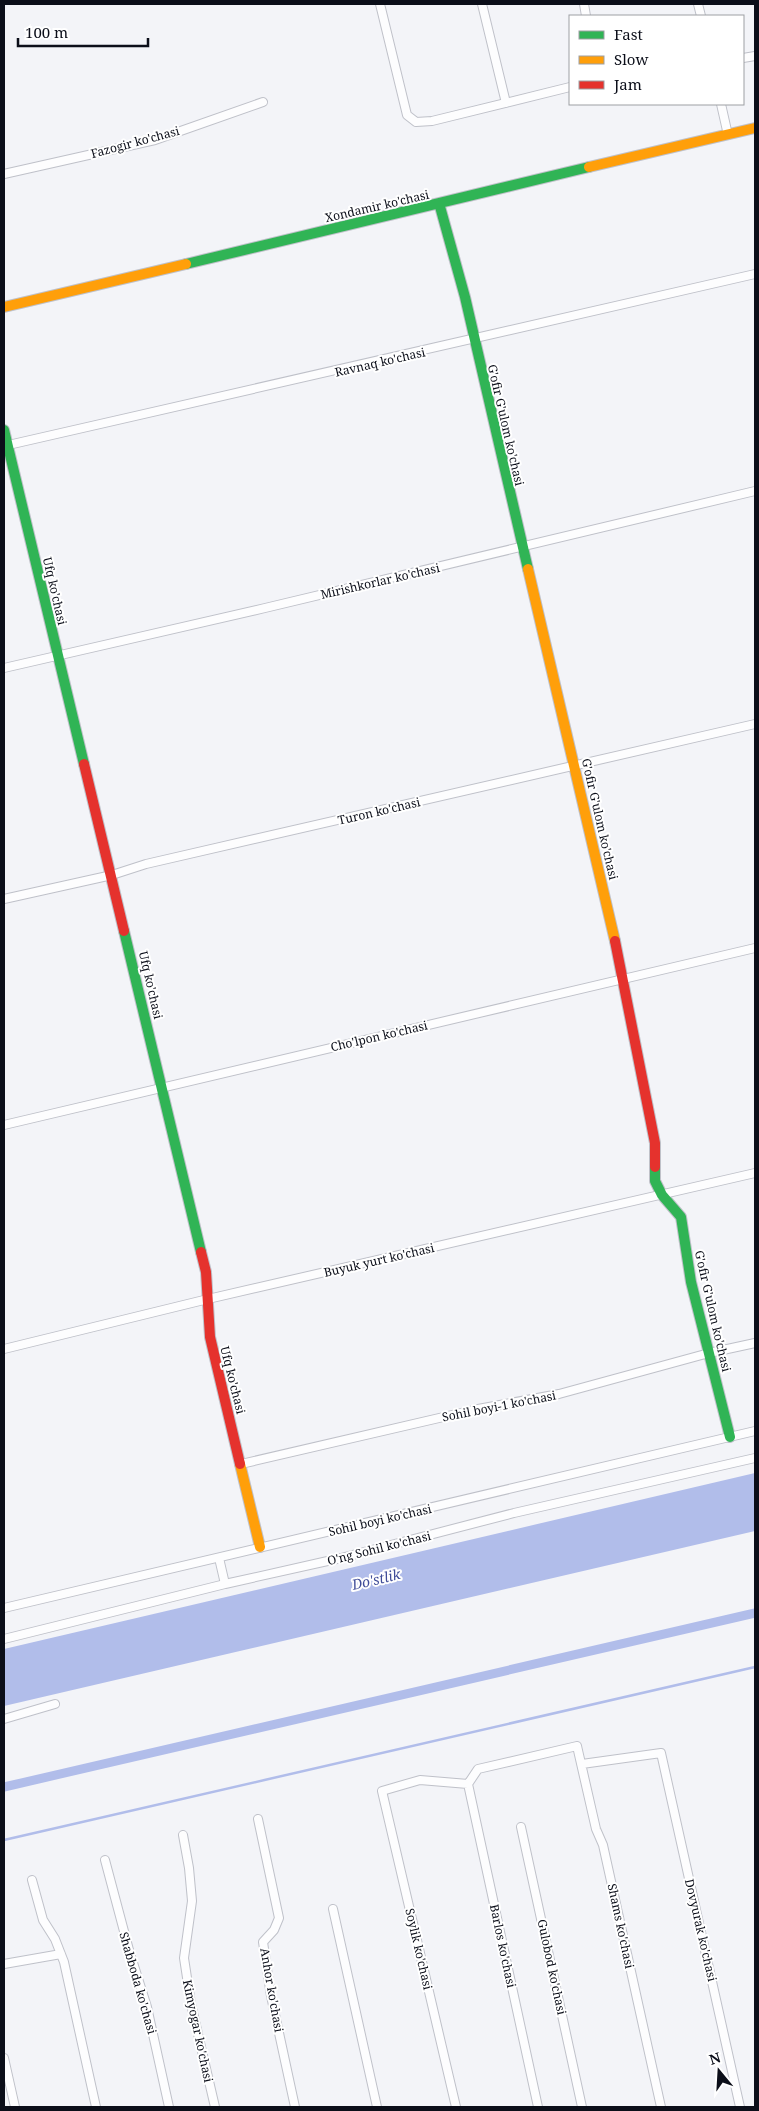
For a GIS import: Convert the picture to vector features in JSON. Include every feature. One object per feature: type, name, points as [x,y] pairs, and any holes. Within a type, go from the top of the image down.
[{"type":"street","points":[[380,4],[407,115],[412,120],[422,123],[569,87]]},
{"type":"street","points":[[482,4],[506,103]]},
{"type":"street","name":"Fazogir ko'chasi","points":[[4,174],[155,140],[263,102]]},
{"type":"street","points":[[721,105],[728,135]]},
{"type":"street","name":"Xondamir ko'chasi","points":[[4,307],[755,128]]},
{"type":"street","name":"G'ofir G'ulom ko'chasi","points":[[440,204],[464,297],[521,547],[575,766],[624,978],[655,1143],[655,1181],[662,1195],[681,1217],[691,1282],[730,1437]]},
{"type":"street","name":"Ravnaq ko'chasi","points":[[5,446],[755,274]]},
{"type":"street","name":"Ufq ko'chasi","points":[[4,430],[5,446],[112,875],[206,1272],[210,1337],[260,1547]]},
{"type":"street","name":"Mirishkorlar ko'chasi","points":[[4,668],[755,491]]},
{"type":"street","name":"Turon ko'chasi","points":[[4,899],[112,875],[146,864],[755,724]]},
{"type":"street","name":"Cho'lpon ko'chasi","points":[[4,1125],[755,948]]},
{"type":"street","name":"Buyuk yurt ko'chasi","points":[[4,1349],[208,1299],[755,1173]]},
{"type":"street","name":"Sohil boyi-1 ko'chasi","points":[[241,1464],[478,1409],[559,1394],[709,1353],[755,1343]]},
{"type":"street","name":"Sohil boyi ko'chasi","points":[[4,1608],[77,1589],[219,1558],[755,1431]]},
{"type":"street","name":"O'ng Sohil ko'chasi","points":[[4,1639],[225,1584],[341,1558],[514,1513],[755,1458]]},
{"type":"street","points":[[219,1558],[225,1584]]},
{"type":"street","points":[[4,1719],[55,1704]]},
{"type":"street","name":"Shams ko'chasi","points":[[468,1784],[478,1769],[577,1746],[596,1829],[603,1845],[661,2107]]},
{"type":"street","name":"Dovyurak ko'chasi","points":[[582,1764],[661,1753],[740,2107]]},
{"type":"street","name":"Soylik ko'chasi","points":[[456,2107],[382,1791],[420,1780],[468,1784]]},
{"type":"street","name":"Barlos ko'chasi","points":[[468,1784],[538,2107]]},
{"type":"street","name":"Anhor ko'chasi","points":[[258,1819],[279,1918],[274,1930],[263,1942],[295,2107]]},
{"type":"street","name":"Gulobod ko'chasi","points":[[521,1827],[582,2107]]},
{"type":"street","name":"Kimyogar ko'chasi","points":[[183,1835],[192,1901],[184,1958],[191,2004],[215,2107]]},
{"type":"street","name":"Shabboda ko'chasi","points":[[106,1860],[129,1950],[147,2007],[170,2107]]},
{"type":"street","points":[[32,1880],[42,1920],[55,1939],[61,1954],[96,2107]]},
{"type":"street","points":[[333,1909],[377,2107]]},
{"type":"street","points":[[4,1964],[61,1954]]},
{"type":"street","points":[[4,2058],[15,2107]]},
{"type":"water","name":"Do'stlik","points":[[755,1473],[755,1531],[4,1706],[4,1649]]},
{"type":"waterway","points":[[4,1787],[755,1613]]},
{"type":"waterway","points":[[4,1840],[755,1667]]},
{"type":"traffic: fast","points":[[186,264],[589,167]]},
{"type":"traffic: fast","points":[[439,203],[465,297],[528,569]]},
{"type":"traffic: fast","points":[[4,430],[84,764]]},
{"type":"traffic: fast","points":[[124,931],[201,1252]]},
{"type":"traffic: fast","points":[[655,1167],[655,1181],[662,1195],[681,1217],[691,1282],[730,1437]]},
{"type":"traffic: slow","points":[[589,167],[755,128]]},
{"type":"traffic: slow","points":[[4,307],[186,264]]},
{"type":"traffic: slow","points":[[528,569],[615,941]]},
{"type":"traffic: slow","points":[[240,1464],[260,1547]]},
{"type":"traffic: jam","points":[[84,764],[124,931]]},
{"type":"traffic: jam","points":[[615,941],[655,1143],[655,1167]]},
{"type":"traffic: jam","points":[[201,1252],[206,1272],[210,1337],[240,1464]]}]
